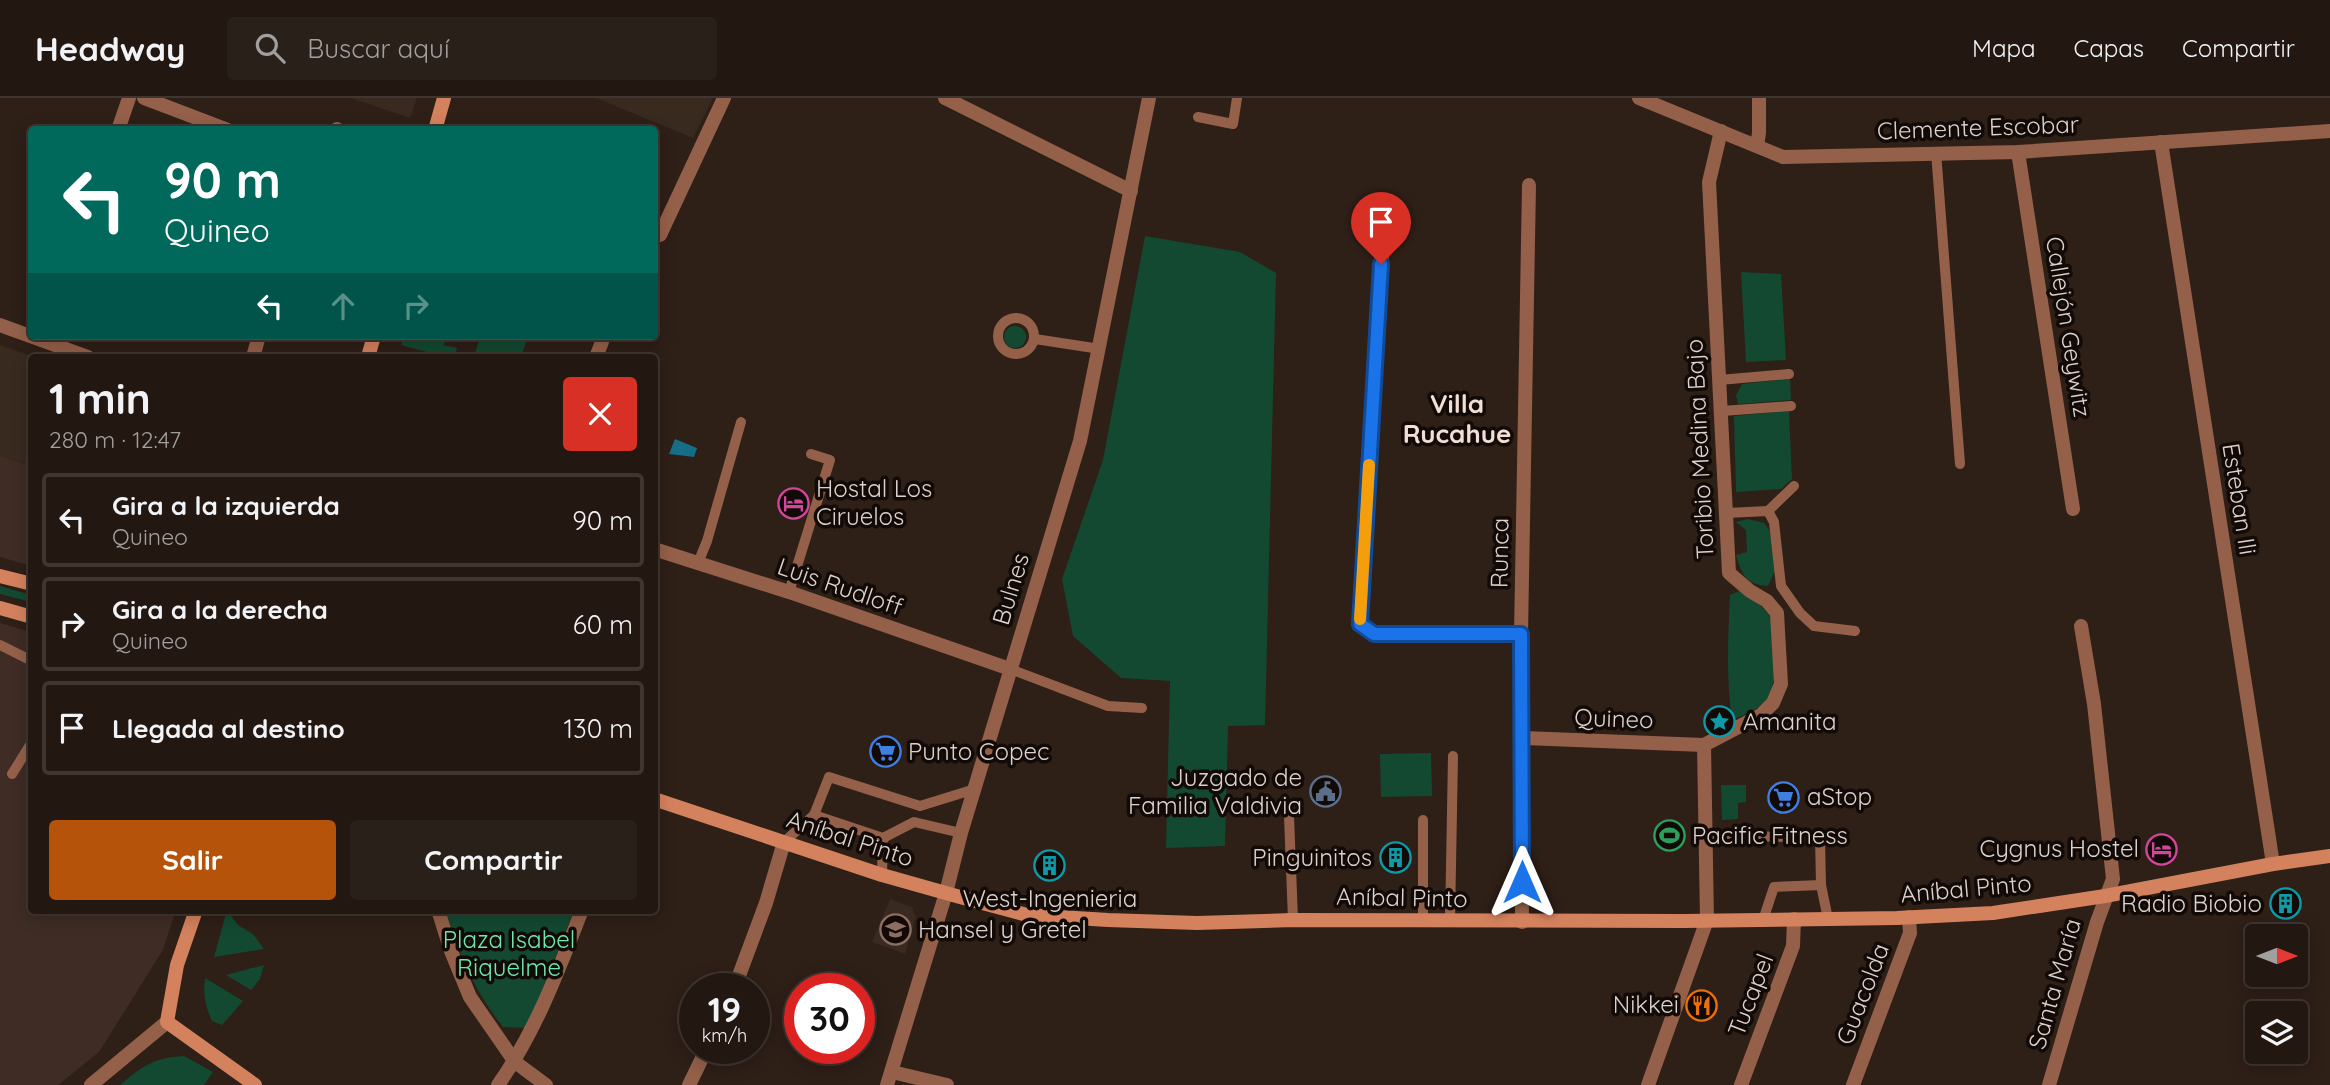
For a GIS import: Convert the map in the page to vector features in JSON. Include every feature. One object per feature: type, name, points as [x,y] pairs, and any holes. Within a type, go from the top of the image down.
[{"type":"main road","points":[[436,126],[444,98]]},
{"type":"main road","points":[[0,576],[28,583]]},
{"type":"main road","points":[[0,608],[28,616]]},
{"type":"main road","name":"Aníbal Pinto","points":[[658,800],[882,875],[946,894],[1042,917],[1197,923],[1293,919],[1522,922],[1828,919],[1993,914],[2330,856]]},
{"type":"main road","points":[[195,914],[177,965],[167,1022],[255,1085]]},
{"type":"street","points":[[119,126],[129,98]]},
{"type":"street","points":[[144,98],[218,126]]},
{"type":"street","points":[[660,235],[724,98]]},
{"type":"street","points":[[945,98],[1131,191]]},
{"type":"street","name":"Bulnes","points":[[889,1078],[1080,441],[1149,98]]},
{"type":"street","name":"Clemente Escobar","points":[[1639,98],[1783,157],[2018,152],[2330,131]]},
{"type":"street","points":[[1757,146],[1759,98]]},
{"type":"street","name":"Toribio Medina Bajo","points":[[1721,131],[1709,182],[1730,573],[1750,591],[1767,601]]},
{"type":"street","name":"Esteban Ili","points":[[2161,142],[2273,864]]},
{"type":"street","name":"Callejón Geywitz","points":[[2018,152],[2073,509]]},
{"type":"street","name":"Runca","points":[[1522,922],[1521,634],[1529,185]]},
{"type":"street","points":[[1383,236],[1360,624],[1374,634],[1521,634]]},
{"type":"street","points":[[0,326],[28,337]]},
{"type":"street","points":[[35,340],[70,354]]},
{"type":"street","points":[[597,354],[602,342]]},
{"type":"street","name":"Luis Rudloff","points":[[658,551],[789,592],[1010,669]]},
{"type":"street","points":[[1648,1085],[1707,920],[1704,745],[1761,715],[1773,703],[1781,684],[1777,613],[1767,601]]},
{"type":"street","points":[[2081,626],[2094,705],[2113,879],[2105,896]]},
{"type":"street","name":"Quineo","points":[[1522,738],[1704,745]]},
{"type":"street","points":[[740,973],[766,904],[784,842]]},
{"type":"street","name":"Santa María","points":[[2049,1085],[2105,896]]},
{"type":"street","points":[[439,914],[450,951],[470,997],[515,1062],[546,1085]]},
{"type":"street","points":[[498,1085],[515,1062],[542,1012],[580,914]]},
{"type":"street","name":"Guacolda","points":[[1853,1085],[1910,933],[1909,917]]},
{"type":"street","name":"Tucapel","points":[[1741,1085],[1793,946],[1794,919]]},
{"type":"street","points":[[91,1085],[167,1022]]},
{"type":"street","points":[[688,1085],[699,1064]]},
{"type":"street","points":[[889,1078],[947,1085]]},
{"type":"lane","points":[[1198,117],[1233,124],[1237,98]]},
{"type":"lane","points":[[1936,152],[1960,464]]},
{"type":"lane","points":[[1035,339],[1100,349]]},
{"type":"lane","points":[[1719,380],[1790,374]]},
{"type":"lane","points":[[1722,411],[1791,406]]},
{"type":"lane","points":[[698,563],[707,541],[741,422]]},
{"type":"lane","points":[[789,592],[830,460],[811,454]]},
{"type":"lane","points":[[1727,513],[1768,511],[1794,486]]},
{"type":"lane","points":[[1768,511],[1774,522],[1781,586],[1800,613],[1814,626],[1855,631]]},
{"type":"lane","points":[[1767,601],[1781,586]]},
{"type":"lane","points":[[0,645],[28,659]]},
{"type":"lane","points":[[1010,669],[1108,706],[1142,708]]},
{"type":"lane","points":[[12,774],[28,748]]},
{"type":"lane","points":[[1450,921],[1453,756]]},
{"type":"lane","points":[[784,842],[814,815],[829,777],[920,806],[975,789]]},
{"type":"lane","points":[[814,815],[883,838],[914,822],[961,833]]},
{"type":"lane","points":[[1289,816],[1293,919]]},
{"type":"lane","points":[[1423,820],[1423,920]]},
{"type":"lane","points":[[1706,836],[1820,837],[1821,885],[1828,919]]},
{"type":"lane","points":[[882,875],[883,838]]},
{"type":"lane","points":[[1763,919],[1774,887],[1821,885]]},
{"type":"shaded area","points":[[351,98],[417,98],[410,118]]},
{"type":"shaded area","points":[[596,98],[713,98],[693,138]]},
{"type":"shaded area","points":[[0,345],[28,355],[28,465],[0,456]]},
{"type":"shaded area","points":[[0,456],[28,465],[28,565],[0,557]]},
{"type":"shaded area","points":[[0,623],[28,631],[28,914],[175,914],[163,950],[99,1052],[58,1085],[0,1085]]},
{"type":"shaded area","name":"Hansel y Gretel","points":[[890,899],[912,907],[916,917],[905,954],[872,942]]},
{"type":"green space","points":[[1145,236],[1240,252],[1276,273],[1265,725],[1228,726],[1225,846],[1166,848],[1170,681],[1121,678],[1073,636],[1062,579],[1103,460]]},
{"type":"green space","points":[[1741,272],[1781,274],[1786,360],[1746,362]]},
{"type":"green space","points":[[1015,326],[1023,329],[1026,337],[1023,345],[1015,348],[1007,345],[1004,337],[1007,329]]},
{"type":"green space","points":[[403,340],[445,340],[444,345],[457,348],[456,352],[463,354],[434,354],[401,345]]},
{"type":"green space","points":[[479,340],[527,340],[522,354],[475,354]]},
{"type":"green space","points":[[1790,379],[1791,400],[1738,404],[1736,395],[1742,384]]},
{"type":"green space","points":[[1789,411],[1792,479],[1781,489],[1736,492],[1734,416]]},
{"type":"green space","points":[[1748,519],[1764,523],[1770,531],[1775,571],[1768,586],[1746,578],[1736,555],[1747,552],[1746,530],[1736,522]]},
{"type":"green space","points":[[0,586],[28,594],[28,601],[0,594]]},
{"type":"green space","points":[[1739,591],[1759,604],[1769,615],[1774,633],[1775,672],[1766,701],[1755,710],[1732,720],[1728,673],[1730,595]]},
{"type":"green space","points":[[1431,753],[1432,796],[1381,797],[1380,754]]},
{"type":"green space","points":[[1721,785],[1746,785],[1746,802],[1738,803],[1738,819],[1722,820]]},
{"type":"green space","points":[[226,914],[230,914],[238,925],[253,934],[264,949],[214,957]]},
{"type":"green space","name":"Plaza Isabel Riquelme","points":[[447,914],[572,914],[527,1028],[503,1027],[468,972]]},
{"type":"green space","points":[[264,965],[260,979],[251,990],[226,975]]},
{"type":"green space","points":[[205,978],[243,1001],[222,1025],[212,1021],[208,1010],[204,995]]},
{"type":"green space","points":[[184,1056],[213,1072],[204,1085],[120,1085],[149,1064]]},
{"type":"water","points":[[675,439],[697,448],[694,457],[669,454]]},
{"type":"slow traffic","points":[[1360,619],[1369,465]]},
{"type":"place","name":"Hostal Los Ciruelos","points":[[793,503]]},
{"type":"place","name":"Amanita","points":[[1720,722]]},
{"type":"place","name":"Punto Copec","points":[[885,752]]},
{"type":"place","name":"Juzgado de Familia Valdivia","points":[[1325,792]]},
{"type":"place","name":"aStop","points":[[1784,797]]},
{"type":"place","name":"Pacific Fitness","points":[[1669,836]]},
{"type":"place","name":"Cygnus Hostel","points":[[2162,849]]},
{"type":"place","name":"Pinguinitos","points":[[1395,858]]},
{"type":"place","name":"West-Ingenieria","points":[[1050,865]]},
{"type":"place","name":"Radio Biobio","points":[[2285,904]]},
{"type":"place","name":"Hansel y Gretel","points":[[895,930]]},
{"type":"place","name":"Nikkei","points":[[1702,1005]]},
{"type":"district","name":"Villa Rucahue","points":[[1457,419]]},
{"type":"route","points":[[1381,264],[1360,624],[1374,634],[1521,634],[1522,882]]}]
